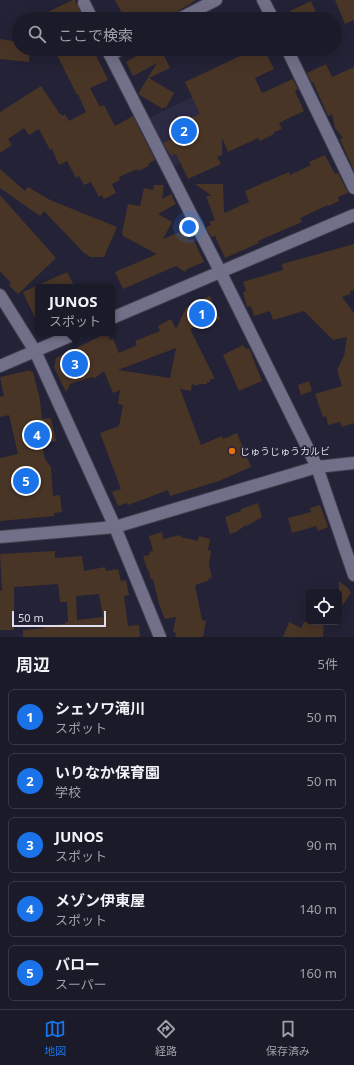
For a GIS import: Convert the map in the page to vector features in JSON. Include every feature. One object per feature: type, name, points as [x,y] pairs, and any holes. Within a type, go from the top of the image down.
[{"type":"street","points":[[193,12],[216,0]]},
{"type":"street","points":[[263,0],[269,12]]},
{"type":"street","points":[[84,3],[88,12]]},
{"type":"street","points":[[114,56],[317,468],[354,575]]},
{"type":"street","points":[[290,56],[354,188]]},
{"type":"street","points":[[115,317],[354,215]]},
{"type":"street","points":[[0,295],[35,351],[115,527],[160,637]]},
{"type":"street","points":[[0,366],[70,336]]},
{"type":"street","points":[[0,537],[115,527],[317,468],[354,463]]},
{"type":"shaded area","points":[[194,96],[220,144],[173,167],[149,118]]},
{"type":"building","points":[[75,0],[81,12],[48,12]]},
{"type":"building","points":[[115,0],[196,0],[177,12],[121,12]]},
{"type":"building","points":[[335,0],[354,0],[354,20],[345,24],[342,12],[340,12]]},
{"type":"building","points":[[311,1],[316,12],[290,12]]},
{"type":"building","points":[[0,39],[12,41],[12,56],[29,56],[29,62],[0,59]]},
{"type":"building","points":[[58,56],[96,56],[108,80],[90,88],[100,107],[104,105],[115,126],[133,116],[155,160],[148,164],[149,166],[138,171],[137,169],[119,177],[120,180],[112,184],[116,193],[104,199],[101,195],[99,197],[91,182],[84,185],[79,176],[76,178],[67,161],[59,165],[52,149],[50,150],[39,129],[29,135],[24,128],[8,139],[12,145],[0,153],[0,112],[41,86],[60,114],[62,116],[65,114],[69,121],[86,112],[78,94],[77,95]]},
{"type":"building","points":[[136,56],[164,56],[170,68],[149,78],[174,93],[166,108],[164,107],[163,109],[138,94],[157,63],[133,76],[126,62]]},
{"type":"building","points":[[240,56],[268,56],[274,69],[255,78],[262,93],[293,79],[298,89],[295,91],[304,111],[279,123],[282,129],[274,132],[274,134],[260,141],[258,138],[228,152],[222,138],[222,155],[217,157],[221,164],[188,179],[176,154],[171,156],[163,143],[185,133],[180,123],[200,114],[185,82]]},
{"type":"building","points":[[326,64],[332,77],[354,67],[354,171],[340,139],[343,138],[335,128],[332,114],[328,116],[313,82],[312,83],[307,73]]},
{"type":"building","points":[[325,155],[335,174],[338,173],[348,193],[338,197],[339,201],[300,218],[302,222],[258,241],[259,243],[225,258],[215,236],[211,237],[206,227],[211,225],[209,222],[215,220],[206,196],[212,196],[195,184],[223,184],[224,213],[249,202],[245,191],[289,172],[290,175],[311,165],[309,162]]},
{"type":"building","points":[[0,169],[25,191],[28,187],[50,200],[117,227],[104,257],[90,257],[83,252],[44,211],[40,216],[0,188]]},
{"type":"building","points":[[154,185],[164,185],[162,199],[171,194],[176,204],[158,214],[172,222],[163,239],[185,230],[189,240],[193,239],[204,262],[187,269],[185,272],[176,266],[123,289],[115,272],[157,254],[123,236],[122,233],[128,204],[140,206],[144,188],[153,190]]},
{"type":"building","points":[[0,195],[56,258],[18,294],[9,285],[11,283],[0,271]]},
{"type":"building","points":[[354,244],[354,290],[350,291],[351,294],[342,297],[354,313],[354,423],[342,427],[340,422],[328,425],[326,416],[323,417],[315,394],[342,386],[337,370],[344,356],[347,337],[333,340],[304,311],[273,320],[270,311],[254,316],[251,306],[247,307],[243,292],[246,291],[243,282],[283,270],[282,264]]},
{"type":"building","points":[[67,272],[73,284],[41,284]]},
{"type":"building","points":[[35,287],[35,318],[23,292]]},
{"type":"building","points":[[210,296],[220,319],[209,324],[208,321],[190,329],[215,379],[210,379],[210,382],[207,382],[207,384],[199,384],[198,386],[192,384],[191,391],[180,389],[201,445],[222,436],[223,439],[237,433],[251,467],[219,481],[170,496],[168,490],[128,505],[127,503],[118,506],[112,492],[121,489],[100,433],[119,426],[123,405],[118,404],[120,390],[113,393],[104,371],[95,378],[92,377],[70,384],[66,392],[54,367],[56,358],[101,336],[108,336],[110,340],[113,339],[119,353],[137,345],[135,341],[160,331],[158,326],[171,319],[176,329],[186,308]],"holes":[[[176,348],[170,378],[118,370]]]},
{"type":"building","points":[[243,345],[246,349],[249,348],[262,381],[239,391],[223,355]]},
{"type":"building","points":[[31,370],[31,372],[33,372],[40,400],[42,419],[51,418],[56,441],[42,444],[45,459],[51,467],[53,496],[60,495],[62,512],[54,513],[55,516],[0,521],[0,458],[18,454],[9,415],[0,417],[0,397],[4,396],[0,377]]},
{"type":"building","points":[[309,381],[312,391],[301,395],[298,385]]},
{"type":"building","points":[[258,503],[262,517],[230,534],[225,517]]},
{"type":"building","points":[[320,505],[328,527],[318,531],[316,526],[292,533],[288,518],[311,512],[310,508]]},
{"type":"building","points":[[162,532],[163,539],[180,535],[181,537],[198,541],[199,536],[210,539],[208,550],[211,551],[209,565],[212,578],[208,579],[208,581],[195,585],[202,620],[206,621],[203,637],[175,637],[176,633],[173,632],[176,617],[165,619],[159,604],[153,579],[151,579],[143,556],[150,555],[149,552],[153,551],[149,536]]},
{"type":"building","points":[[55,551],[55,558],[82,556],[84,571],[105,567],[106,571],[118,569],[121,581],[126,580],[129,595],[124,596],[128,626],[139,625],[140,637],[23,637],[23,630],[44,628],[44,626],[65,624],[65,622],[68,622],[67,602],[60,602],[58,584],[14,587],[14,630],[0,630],[0,591],[2,591],[0,554]],"holes":[[[99,594],[103,617],[77,620],[76,596]]]},
{"type":"building","points":[[339,581],[348,588],[351,593],[342,606],[342,589],[339,589]]},
{"type":"building","points":[[289,622],[301,628],[304,622],[306,622],[306,625],[324,625],[323,637],[283,637]]},
{"type":"place","name":"いりなか保育園","points":[[184,131]]},
{"type":"place","name":"シェソワ滝川","points":[[202,314]]},
{"type":"place","name":"JUNOS","points":[[75,364]]},
{"type":"place","name":"メゾン伊東屋","points":[[37,435]]},
{"type":"place","name":"じゅうじゅうカルビ","points":[[232,451]]},
{"type":"place","name":"バロー","points":[[26,481]]}]
